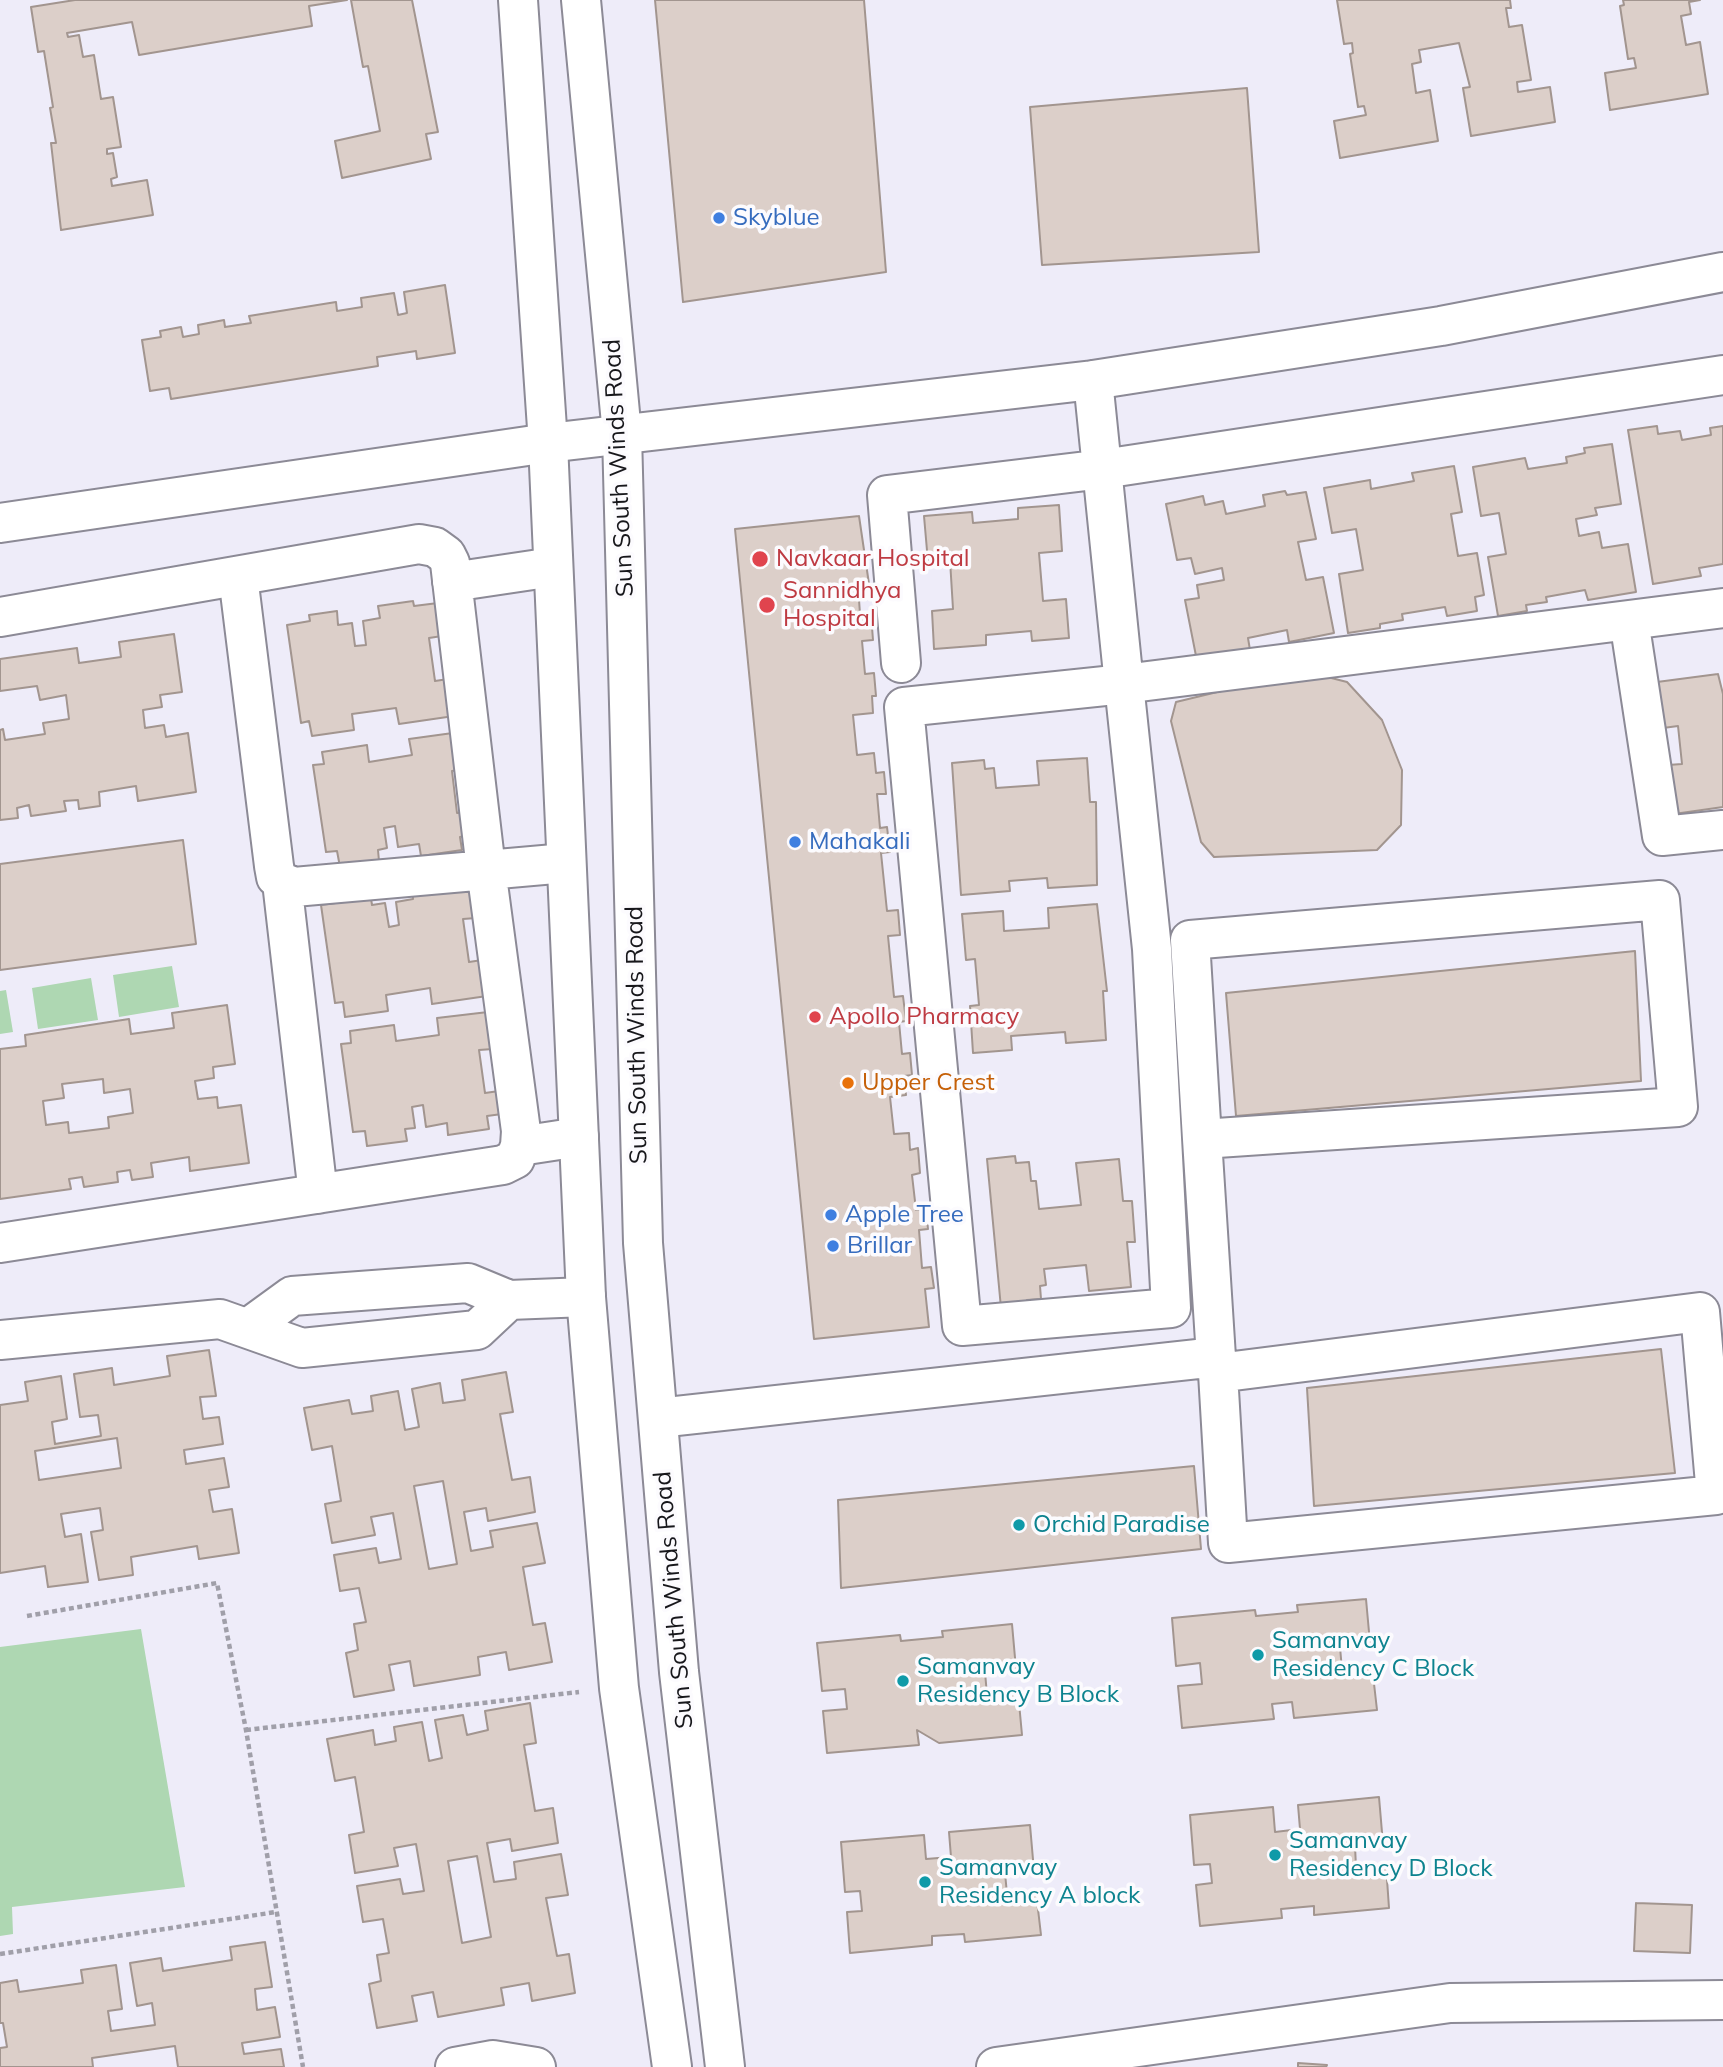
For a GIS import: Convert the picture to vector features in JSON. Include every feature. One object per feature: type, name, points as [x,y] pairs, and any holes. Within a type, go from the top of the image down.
[{"type":"street","points":[[519,0],[548,443],[586,1297],[619,1688],[671,2067]]},
{"type":"street","name":"Sun South Winds Road","points":[[581,0],[622,434],[643,1243],[679,1672],[725,2067]]},
{"type":"street","points":[[0,523],[548,443],[1093,380],[1441,326],[1723,272]]},
{"type":"street","points":[[901,663],[887,495],[1103,469],[1723,375]]},
{"type":"street","points":[[1093,380],[1103,469],[1124,684],[1152,949],[1171,1308],[962,1326],[904,707],[1124,684],[1723,608]]},
{"type":"street","points":[[0,618],[419,544],[435,547],[446,555],[452,582],[485,869],[521,1131],[520,1146],[515,1159],[503,1166],[0,1243]]},
{"type":"street","points":[[452,582],[554,567]]},
{"type":"street","points":[[238,576],[276,877],[295,887],[566,863]]},
{"type":"street","points":[[1629,620],[1662,836],[1723,831]]},
{"type":"street","points":[[282,882],[318,1194]]},
{"type":"street","points":[[658,1418],[1217,1365],[1700,1312],[1716,1495],[1228,1543],[1217,1365],[1202,1139],[1190,940],[1660,900],[1678,1107],[1202,1139]]},
{"type":"street","points":[[520,1146],[579,1137]]},
{"type":"street","points":[[248,1328],[292,1296],[468,1283],[509,1300],[586,1297]]},
{"type":"street","points":[[0,1340],[220,1319],[302,1348],[477,1330],[509,1300]]},
{"type":"street","points":[[996,2067],[1450,2003],[1723,2000]]},
{"type":"street","points":[[455,2067],[492,2060],[536,2067]]},
{"type":"path","points":[[27,1616],[216,1583],[246,1730],[303,2067]]},
{"type":"path","points":[[246,1730],[619,1688]]},
{"type":"path","points":[[0,1954],[276,1912]]},
{"type":"green space","points":[[172,966],[179,1007],[119,1017],[113,975]]},
{"type":"green space","points":[[91,978],[98,1020],[38,1029],[32,988]]},
{"type":"green space","points":[[6,990],[13,1032],[0,1034],[0,991]]},
{"type":"green space","points":[[141,1629],[185,1887],[12,1907],[13,1934],[0,1936],[0,1647]]},
{"type":"building","points":[[75,0],[347,0],[309,6],[312,26],[139,55],[132,22],[67,33],[68,37],[79,35],[83,57],[94,55],[101,99],[113,97],[121,147],[107,149],[107,154],[113,153],[117,177],[111,179],[112,186],[147,180],[153,215],[61,230],[51,143],[56,143],[50,108],[53,107],[44,51],[38,52],[31,7]]},
{"type":"building","points":[[351,0],[412,0],[438,132],[426,134],[431,159],[342,178],[335,141],[380,131],[368,66],[363,67]]},
{"type":"building","points":[[655,0],[864,0],[886,272],[683,302]]},
{"type":"building","points":[[1337,0],[1510,0],[1511,8],[1506,8],[1509,27],[1522,25],[1531,80],[1517,82],[1518,92],[1550,87],[1555,122],[1471,136],[1463,88],[1470,87],[1459,43],[1419,50],[1421,62],[1412,64],[1416,93],[1430,90],[1438,141],[1340,158],[1334,121],[1366,115],[1364,106],[1358,107],[1350,54],[1353,53],[1352,43],[1344,44]]},
{"type":"building","points":[[1623,0],[1700,0],[1689,2],[1691,14],[1681,16],[1686,45],[1700,42],[1708,94],[1610,110],[1605,73],[1636,68],[1634,58],[1628,59],[1620,6],[1624,5]]},
{"type":"building","points":[[1247,88],[1259,252],[1042,265],[1030,107]]},
{"type":"building","points":[[445,285],[455,353],[417,359],[416,351],[377,357],[378,366],[171,399],[169,388],[150,391],[142,340],[161,337],[160,331],[181,327],[183,337],[199,334],[198,325],[224,320],[225,327],[251,323],[249,316],[336,302],[337,311],[362,307],[361,298],[394,293],[398,315],[407,313],[404,292]]},
{"type":"building","points":[[1657,426],[1658,434],[1680,431],[1682,440],[1711,435],[1710,428],[1723,426],[1723,564],[1699,568],[1701,576],[1653,584],[1628,430]]},
{"type":"building","points":[[1612,444],[1621,504],[1595,508],[1597,515],[1576,519],[1579,536],[1599,532],[1602,548],[1628,544],[1636,592],[1588,600],[1585,590],[1546,597],[1547,602],[1526,605],[1527,611],[1498,616],[1488,557],[1506,554],[1499,513],[1481,516],[1473,467],[1525,458],[1528,469],[1567,463],[1566,457],[1585,453],[1584,448]]},
{"type":"building","points":[[1454,466],[1462,512],[1451,514],[1458,556],[1477,553],[1484,595],[1475,597],[1477,611],[1447,616],[1445,607],[1402,614],[1403,620],[1380,624],[1380,628],[1348,633],[1339,574],[1363,570],[1356,529],[1332,533],[1324,488],[1370,480],[1371,489],[1414,481],[1412,473]]},
{"type":"building","points":[[1285,491],[1287,495],[1306,492],[1316,539],[1298,542],[1306,580],[1323,577],[1334,633],[1289,642],[1287,630],[1248,638],[1250,650],[1197,661],[1185,600],[1199,598],[1197,585],[1224,580],[1222,568],[1195,574],[1191,558],[1177,560],[1166,504],[1203,496],[1205,505],[1223,501],[1226,514],[1265,506],[1263,495]]},
{"type":"building","points":[[1059,505],[1062,551],[1039,553],[1043,601],[1066,599],[1069,638],[1032,641],[1031,631],[986,635],[986,645],[934,649],[932,611],[953,609],[950,560],[928,562],[924,516],[972,512],[973,523],[1018,519],[1018,508]]},
{"type":"building","points":[[859,516],[869,584],[858,585],[860,614],[871,614],[873,640],[862,641],[865,674],[874,673],[876,696],[872,696],[873,713],[853,715],[857,755],[874,753],[876,773],[884,772],[886,794],[877,794],[880,828],[887,827],[890,852],[881,853],[887,911],[898,910],[900,935],[888,936],[894,997],[903,996],[906,1021],[899,1022],[902,1054],[910,1053],[912,1075],[904,1076],[906,1095],[890,1097],[894,1134],[909,1133],[910,1150],[918,1148],[920,1173],[912,1175],[916,1210],[926,1210],[928,1229],[919,1230],[922,1268],[931,1267],[934,1288],[925,1289],[929,1327],[814,1339],[735,529]]},
{"type":"building","points":[[413,601],[414,606],[438,603],[442,636],[429,638],[435,681],[448,679],[454,716],[399,724],[396,708],[352,714],[354,730],[312,736],[309,721],[301,723],[287,625],[310,621],[309,615],[337,611],[338,625],[352,623],[355,646],[366,645],[363,621],[380,618],[378,606]]},
{"type":"building","points":[[174,634],[182,692],[160,695],[162,707],[143,710],[145,728],[164,725],[166,737],[188,733],[196,792],[138,801],[136,786],[99,792],[100,806],[79,809],[78,800],[64,801],[66,811],[31,816],[29,805],[17,808],[18,818],[0,820],[0,730],[3,729],[5,740],[45,734],[43,723],[69,719],[66,695],[40,700],[37,686],[0,691],[0,659],[77,648],[79,663],[121,657],[119,642]]},
{"type":"building","points":[[1304,671],[1347,682],[1382,720],[1402,770],[1401,825],[1377,850],[1214,857],[1201,842],[1171,721],[1176,702]]},
{"type":"building","points":[[1718,674],[1723,694],[1723,807],[1674,814],[1668,765],[1682,764],[1678,726],[1663,728],[1657,682]]},
{"type":"building","points":[[460,732],[466,769],[452,771],[457,813],[471,812],[475,834],[460,837],[462,850],[421,856],[419,844],[398,847],[395,826],[384,828],[387,848],[378,850],[379,861],[340,867],[337,851],[326,852],[313,765],[324,764],[322,752],[367,745],[369,762],[412,755],[409,739]]},
{"type":"building","points":[[1087,758],[1090,802],[1096,802],[1097,885],[1048,888],[1047,878],[1009,881],[1010,891],[961,895],[952,763],[984,760],[985,769],[994,768],[996,788],[1039,785],[1037,761]]},
{"type":"building","points":[[183,840],[196,944],[0,970],[0,864]]},
{"type":"building","points":[[471,883],[476,918],[463,919],[469,962],[482,960],[487,996],[432,1004],[430,988],[386,995],[388,1011],[345,1017],[343,1002],[335,1003],[321,905],[343,902],[343,896],[370,892],[372,905],[385,903],[389,927],[399,925],[396,902],[413,899],[412,886]]},
{"type":"building","points":[[1097,904],[1107,991],[1103,991],[1106,1040],[1066,1043],[1065,1032],[1011,1036],[1012,1050],[973,1053],[970,1006],[979,1005],[975,959],[966,960],[962,914],[1003,911],[1004,931],[1049,928],[1048,908]]},
{"type":"building","points":[[1635,951],[1641,1081],[1236,1116],[1226,993]]},
{"type":"building","points":[[227,1005],[235,1064],[213,1067],[214,1078],[195,1081],[198,1099],[217,1097],[218,1108],[241,1105],[249,1163],[190,1171],[189,1157],[151,1163],[153,1177],[132,1180],[130,1170],[117,1172],[118,1182],[84,1187],[82,1177],[69,1179],[71,1189],[0,1199],[0,1049],[26,1046],[25,1035],[129,1019],[131,1034],[174,1028],[172,1013]],"holes":[[[103,1079],[104,1093],[130,1089],[133,1113],[108,1117],[109,1128],[69,1133],[68,1122],[46,1125],[43,1101],[64,1098],[62,1084]]]},
{"type":"building","points":[[488,1012],[493,1049],[479,1050],[485,1093],[499,1091],[502,1114],[487,1116],[489,1129],[448,1135],[447,1123],[426,1127],[423,1105],[412,1107],[415,1128],[405,1129],[407,1141],[367,1146],[365,1131],[353,1132],[341,1044],[351,1043],[350,1031],[394,1025],[396,1041],[439,1035],[437,1018]]},
{"type":"building","points":[[1015,1156],[1016,1163],[1029,1162],[1031,1181],[1036,1181],[1039,1209],[1081,1205],[1076,1163],[1119,1159],[1123,1201],[1132,1201],[1135,1242],[1127,1242],[1131,1287],[1089,1291],[1086,1265],[1044,1269],[1046,1285],[1040,1286],[1041,1299],[1027,1300],[1027,1305],[1001,1308],[987,1159]]},
{"type":"building","points":[[1661,1349],[1675,1473],[1314,1506],[1307,1388]]},
{"type":"building","points":[[209,1350],[216,1396],[200,1397],[203,1419],[219,1417],[223,1444],[184,1450],[186,1464],[224,1458],[229,1487],[209,1490],[213,1512],[232,1509],[239,1553],[199,1559],[197,1546],[131,1557],[133,1575],[99,1580],[91,1532],[103,1530],[100,1508],[61,1514],[65,1537],[81,1534],[88,1582],[48,1587],[45,1566],[0,1573],[0,1405],[28,1401],[25,1382],[61,1376],[67,1419],[52,1422],[55,1444],[101,1436],[98,1415],[80,1417],[74,1374],[112,1368],[114,1385],[170,1376],[167,1356]],"holes":[[[117,1438],[121,1468],[39,1480],[35,1451]]]},
{"type":"building","points":[[506,1372],[513,1412],[500,1414],[512,1480],[530,1477],[535,1512],[488,1521],[486,1508],[464,1512],[471,1551],[493,1547],[490,1531],[537,1523],[545,1563],[523,1567],[533,1625],[545,1623],[552,1662],[509,1670],[506,1652],[478,1657],[480,1675],[414,1686],[410,1661],[389,1665],[394,1690],[354,1697],[346,1653],[358,1650],[354,1624],[366,1622],[359,1588],[340,1591],[334,1555],[376,1548],[379,1563],[401,1559],[393,1513],[371,1517],[375,1535],[332,1543],[325,1504],[341,1501],[332,1446],[312,1450],[304,1408],[349,1400],[352,1414],[373,1411],[371,1396],[398,1391],[405,1430],[419,1427],[412,1389],[440,1383],[443,1403],[465,1400],[462,1380]],"holes":[[[443,1481],[457,1564],[429,1569],[414,1486]]]},
{"type":"building","name":"Orchid Paradise","points":[[1194,1466],[1201,1549],[841,1588],[838,1500]]},
{"type":"building","name":"Samanvay Residency C Block","points":[[1366,1599],[1370,1643],[1340,1647],[1342,1670],[1372,1666],[1377,1710],[1294,1718],[1292,1702],[1272,1704],[1274,1719],[1182,1728],[1178,1686],[1202,1684],[1200,1663],[1176,1666],[1172,1618],[1255,1610],[1256,1616],[1298,1612],[1297,1605]]},
{"type":"building","name":"Samanvay Residency B Block","points":[[1012,1624],[1016,1669],[985,1672],[987,1695],[1018,1692],[1022,1735],[939,1743],[917,1730],[919,1745],[827,1753],[823,1711],[847,1709],[845,1689],[822,1691],[817,1643],[900,1635],[901,1641],[943,1637],[942,1631]]},
{"type":"building","points":[[530,1703],[536,1743],[524,1745],[535,1811],[553,1808],[558,1843],[512,1851],[510,1839],[487,1843],[494,1882],[516,1879],[514,1862],[561,1854],[568,1895],[546,1898],[557,1956],[569,1954],[575,1993],[532,2001],[529,1983],[501,1988],[504,2005],[438,2017],[433,1992],[412,1996],[417,2021],[377,2028],[369,1984],[381,1981],[377,1955],[389,1953],[383,1919],[363,1922],[357,1886],[400,1879],[403,1894],[424,1891],[416,1844],[394,1848],[398,1866],[355,1873],[349,1835],[364,1832],[355,1777],[335,1781],[327,1739],[373,1730],[375,1745],[396,1741],[394,1727],[422,1722],[429,1761],[442,1758],[435,1720],[463,1715],[467,1735],[488,1730],[485,1711]],"holes":[[[477,1856],[491,1937],[462,1943],[448,1861]]]},
{"type":"building","name":"Samanvay Residency D Block","points":[[1379,1797],[1383,1844],[1355,1846],[1356,1867],[1386,1865],[1389,1908],[1314,1915],[1314,1906],[1281,1909],[1282,1918],[1200,1926],[1196,1885],[1212,1883],[1210,1864],[1194,1865],[1190,1815],[1273,1807],[1275,1832],[1300,1829],[1298,1805]]},
{"type":"building","name":"Samanvay Residency A block","points":[[1030,1825],[1034,1871],[1005,1873],[1007,1894],[1036,1892],[1041,1935],[965,1942],[964,1934],[932,1936],[932,1945],[850,1953],[847,1912],[862,1911],[860,1891],[845,1892],[841,1842],[924,1835],[926,1859],[951,1857],[949,1832]]},
{"type":"building","points":[[1636,1903],[1692,1905],[1690,1953],[1634,1951]]},
{"type":"building","points":[[265,1942],[272,1987],[255,1989],[257,2010],[275,2007],[280,2037],[242,2043],[244,2054],[281,2049],[284,2067],[178,2067],[175,2046],[92,2058],[93,2067],[0,2067],[0,2048],[7,2047],[3,2023],[0,2023],[0,1983],[17,1980],[19,1992],[83,1983],[81,1970],[116,1965],[122,2009],[108,2011],[111,2031],[155,2025],[152,2003],[137,2006],[130,1963],[161,1958],[163,1971],[232,1960],[230,1947]]},
{"type":"building","points":[[1298,2063],[1327,2065],[1298,2067]]},
{"type":"place","name":"Skyblue","points":[[719,218]]},
{"type":"place","name":"Navkaar Hospital","points":[[760,559]]},
{"type":"place","name":"Sannidhya Hospital","points":[[767,605]]},
{"type":"place","name":"Mahakali","points":[[795,842]]},
{"type":"place","name":"Apollo Pharmacy","points":[[815,1017]]},
{"type":"place","name":"Upper Crest","points":[[848,1083]]},
{"type":"place","name":"Apple Tree","points":[[831,1215]]},
{"type":"place","name":"Brillar","points":[[833,1246]]},
{"type":"place","name":"Orchid Paradise","points":[[1019,1525]]},
{"type":"place","name":"Samanvay Residency C Block","points":[[1258,1655]]},
{"type":"place","name":"Samanvay Residency B Block","points":[[903,1681]]},
{"type":"place","name":"Samanvay Residency D Block","points":[[1275,1855]]},
{"type":"place","name":"Samanvay Residency A block","points":[[925,1882]]}]
